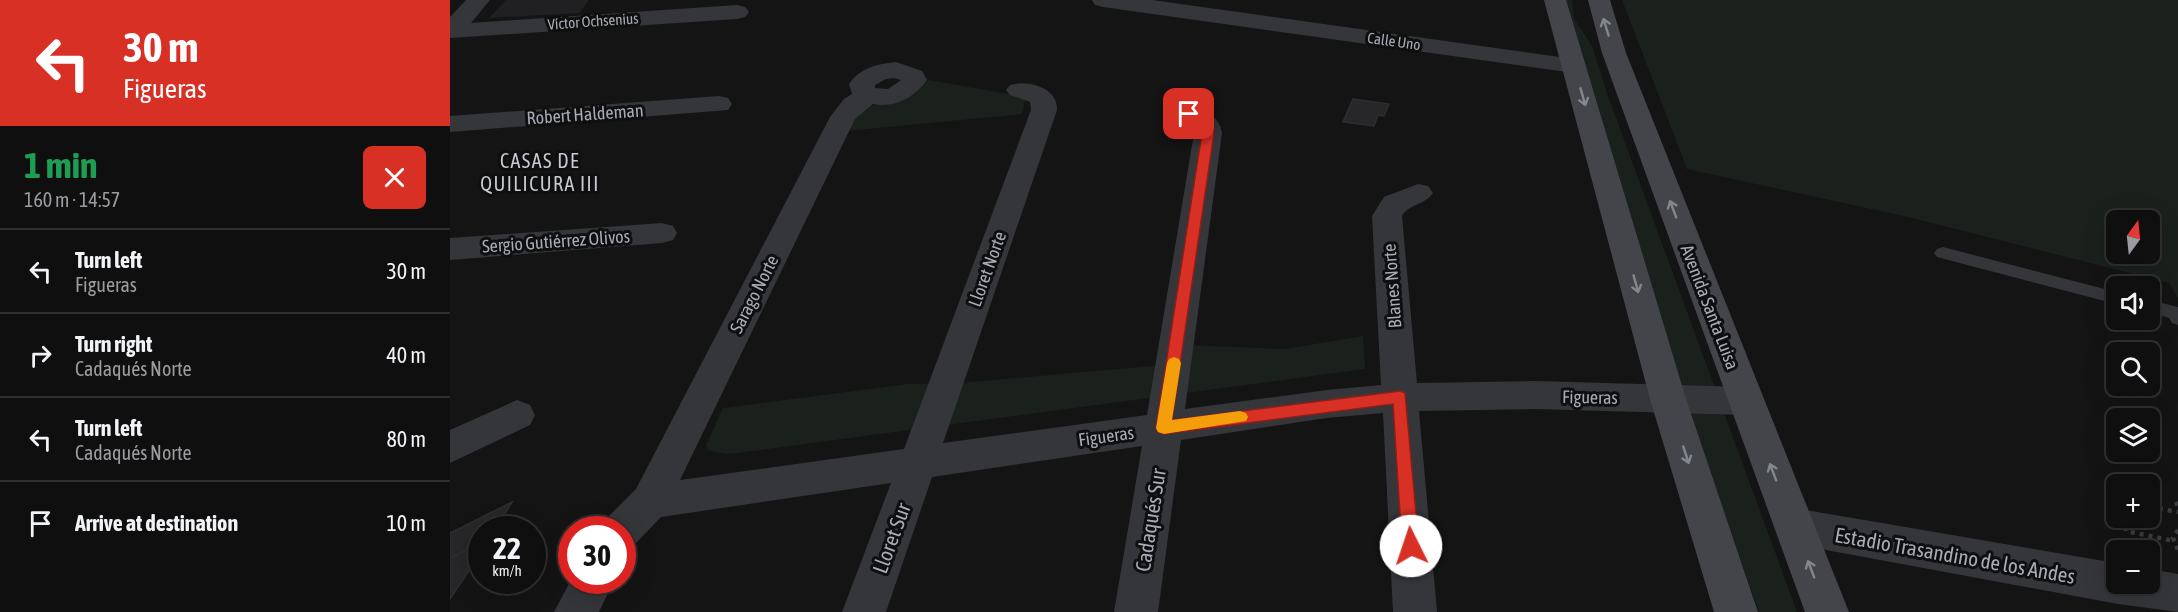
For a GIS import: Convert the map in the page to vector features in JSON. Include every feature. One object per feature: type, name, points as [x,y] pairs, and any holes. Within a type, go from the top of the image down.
[{"type":"main road","points":[[1555,0],[1668,399],[1736,612]]},
{"type":"main road","name":"Avenida Santa Luisa","points":[[1599,0],[1614,53],[1827,612]]},
{"type":"street","points":[[450,31],[479,0]]},
{"type":"street","name":"Calle Uno","points":[[1103,0],[1215,8],[1574,66]]},
{"type":"street","name":"Víctor Ochsenius","points":[[450,31],[737,12]]},
{"type":"street","name":"Lloret Norte","points":[[918,463],[1044,110],[1045,104],[1042,98],[1030,92],[1018,90]]},
{"type":"street","name":"Sarago Norte","points":[[636,516],[650,501],[843,117],[853,105],[868,95]]},
{"type":"street","name":"Robert Haldeman","points":[[450,124],[719,104]]},
{"type":"street","name":"Cadaqués Sur","points":[[1136,612],[1208,133],[1208,126],[1198,116],[1176,113]]},
{"type":"street","name":"Blanes Norte","points":[[1415,612],[1387,216],[1394,204],[1418,193]]},
{"type":"street","name":"Sergio Gutiérrez Olivos","points":[[450,249],[662,232]]},
{"type":"street","name":"Figueras","points":[[650,501],[1400,397],[1485,394],[1745,401]]},
{"type":"street","points":[[450,447],[517,415]]},
{"type":"street","name":"Lloret Sur","points":[[864,612],[918,463]]},
{"type":"street","name":"Estadio Trasandino de los Andes","points":[[1794,526],[2106,581]]},
{"type":"street","name":"Estadio Trasandino de los Andes","points":[[2160,591],[2178,594]]},
{"type":"street","points":[[576,612],[586,594]]},
{"type":"lane","points":[[1943,253],[2106,295]]},
{"type":"lane","points":[[2160,309],[2175,313],[2178,318]]},
{"type":"path","points":[[2160,509],[2178,512]]},
{"type":"path","points":[[2126,528],[2126,531],[2174,541]]},
{"type":"path","points":[[2178,530],[2173,538],[2178,550]]},
{"type":"shaded area","points":[[506,0],[589,0],[579,13],[489,18]]},
{"type":"shaded area","points":[[1564,0],[1572,0],[1574,18],[1592,46],[1608,96],[1797,612],[1759,612],[1668,354]]},
{"type":"shaded area","points":[[1622,0],[2178,0],[2178,298],[2169,283],[2160,281],[2160,276],[2141,276],[1908,217],[1687,169]]},
{"type":"shaded area","points":[[928,80],[1026,97],[1022,114],[847,131],[859,107],[893,103]]},
{"type":"shaded area","points":[[1363,336],[1365,369],[737,453],[725,454],[708,450],[706,445],[723,408],[908,384],[959,383],[1186,363],[1188,345],[1285,349]]},
{"type":"building","points":[[1353,99],[1389,104],[1384,116],[1378,115],[1374,126],[1343,122]]},
{"type":"building","points":[[512,502],[504,516],[484,516]]},
{"type":"building","points":[[468,524],[468,549],[450,558],[450,533]]},
{"type":"building","points":[[468,549],[468,572],[450,599],[450,558]]},
{"type":"slow traffic","points":[[1174,363],[1164,428],[1240,417]]},
{"type":"district","name":"CASAS DE QUILICURA III","points":[[540,172]]},
{"type":"route","points":[[1189,114],[1204,120],[1208,126],[1208,133],[1164,428],[1400,397],[1411,546]]}]
